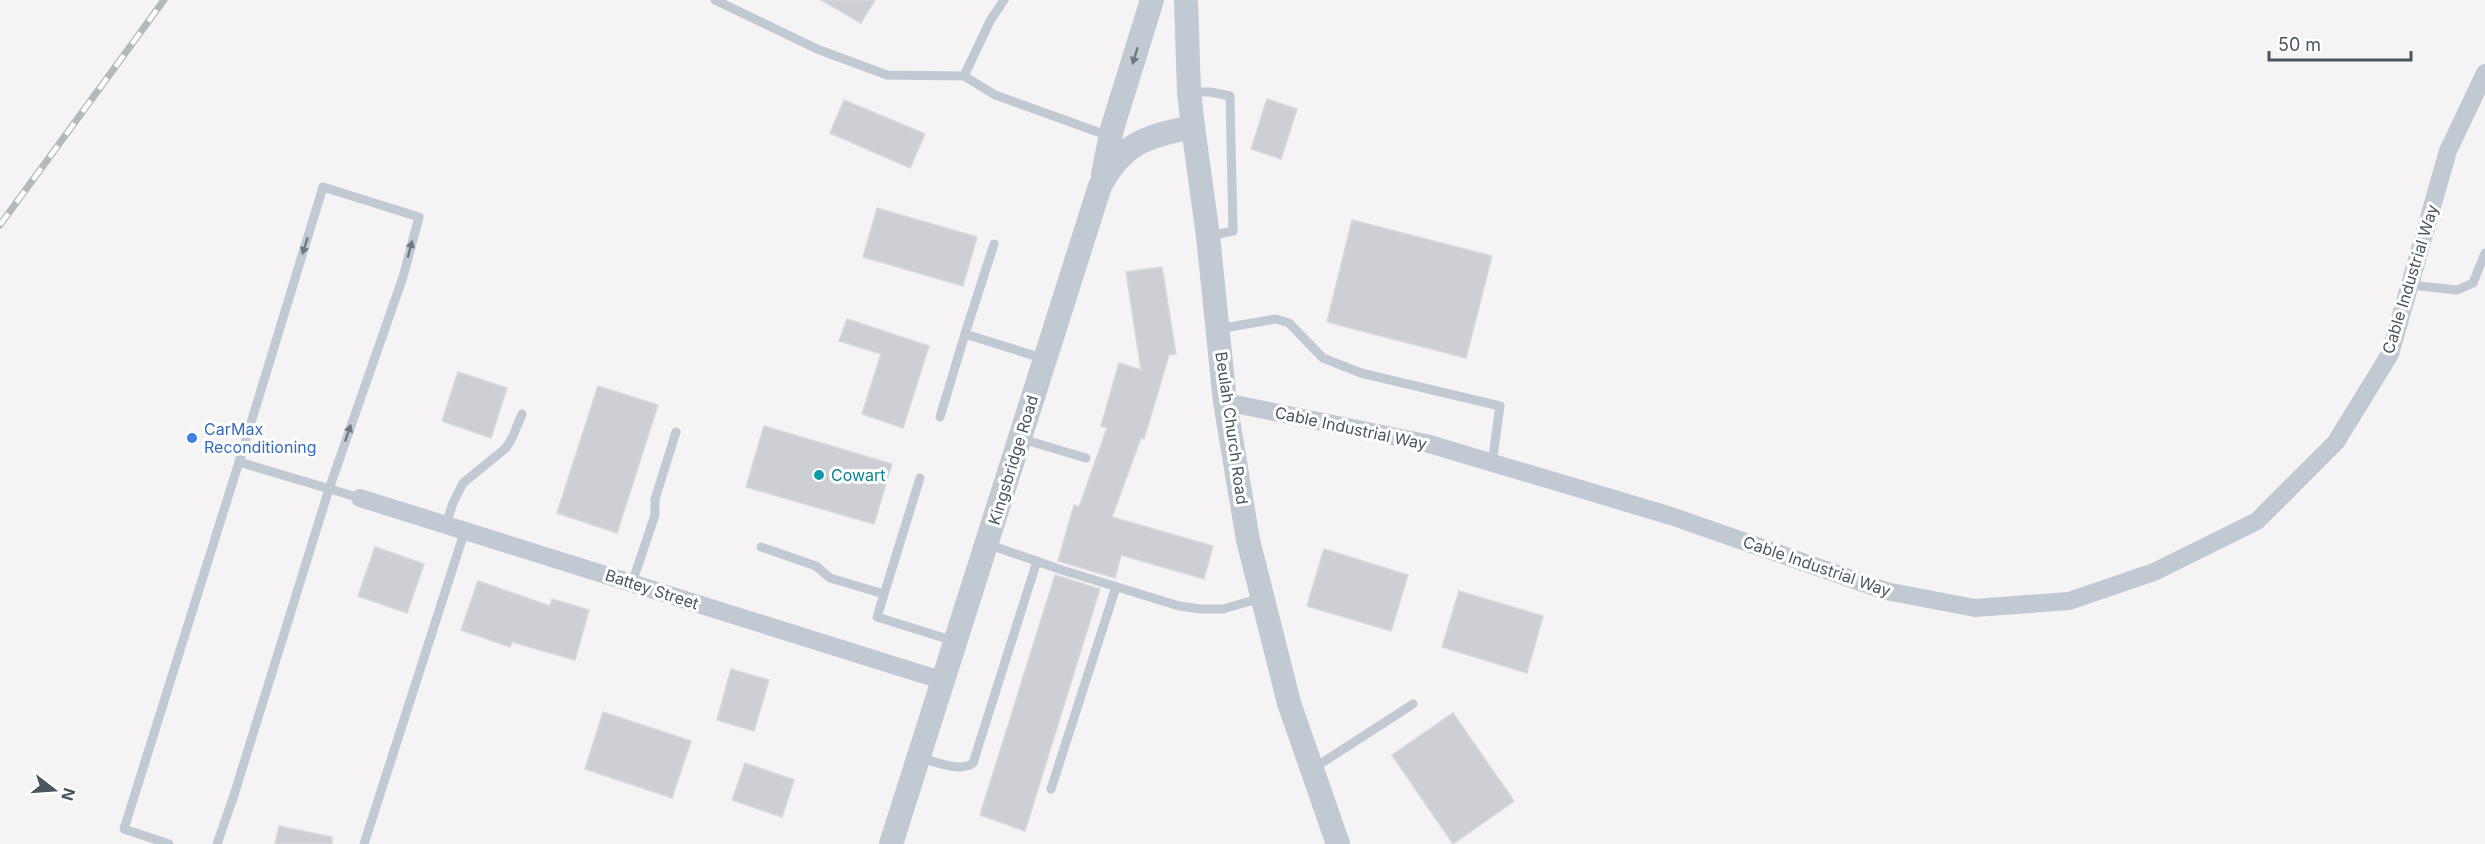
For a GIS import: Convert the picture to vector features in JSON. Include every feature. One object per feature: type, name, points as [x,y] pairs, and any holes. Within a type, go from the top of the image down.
[{"type":"street","points":[[1124,140],[1152,0]]},
{"type":"street","name":"Beulah Church Road","points":[[1186,0],[1189,92],[1193,127],[1208,236],[1225,402],[1248,540],[1288,703],[1338,844]]},
{"type":"street","name":"Cable Industrial Way","points":[[1225,402],[1426,443],[1671,516],[1886,591],[1975,608],[2069,602],[2154,572],[2257,521],[2336,442],[2390,354],[2448,151],[2483,82]]},
{"type":"street","name":"Kingsbridge Road","points":[[891,844],[1100,186],[1111,166],[1122,154],[1124,140],[1193,127]]},
{"type":"street","name":"Battey Street","points":[[360,498],[944,681]]},
{"type":"lane","points":[[715,0],[817,49],[887,75],[964,76],[995,95],[1124,140]]},
{"type":"lane","points":[[964,76],[990,21],[1004,0]]},
{"type":"lane","points":[[1189,92],[1210,92],[1230,96],[1233,231],[1208,236]]},
{"type":"lane","points":[[169,844],[124,829],[323,187],[419,217],[403,277],[329,489],[217,844]]},
{"type":"lane","points":[[940,417],[994,244]]},
{"type":"lane","points":[[2410,285],[2457,290],[2473,283],[2485,253]]},
{"type":"lane","points":[[1218,329],[1276,319],[1289,323],[1323,358],[1360,373],[1500,406],[1492,463]]},
{"type":"lane","points":[[965,334],[1045,358]]},
{"type":"lane","points":[[446,524],[463,483],[506,448],[522,414]]},
{"type":"lane","points":[[632,582],[655,515],[655,499],[676,432]]},
{"type":"lane","points":[[1020,438],[1086,458]]},
{"type":"lane","points":[[239,462],[360,498]]},
{"type":"lane","points":[[920,478],[877,617],[956,642]]},
{"type":"lane","points":[[364,844],[465,530]]},
{"type":"lane","points":[[987,544],[1179,606],[1223,609],[1262,597]]},
{"type":"lane","points":[[761,547],[816,566],[830,578],[884,594]]},
{"type":"lane","points":[[920,757],[961,768],[973,763],[1037,561]]},
{"type":"lane","points":[[1051,789],[1116,587]]},
{"type":"lane","points":[[1312,770],[1413,704]]},
{"type":"building","points":[[821,0],[875,0],[861,23]]},
{"type":"building","points":[[1267,99],[1297,109],[1281,159],[1251,149]]},
{"type":"building","points":[[844,100],[925,134],[910,168],[830,133]]},
{"type":"building","points":[[877,208],[977,237],[963,286],[863,257]]},
{"type":"building","points":[[1352,220],[1492,256],[1466,358],[1327,322]]},
{"type":"building","points":[[1162,267],[1176,354],[1169,355],[1144,439],[1141,438],[1112,517],[1213,546],[1204,579],[1121,555],[1115,578],[1058,561],[1074,505],[1079,507],[1107,428],[1101,426],[1119,363],[1141,370],[1126,272]]},
{"type":"building","points":[[847,319],[929,346],[903,428],[862,414],[881,354],[839,341]]},
{"type":"building","points":[[458,372],[507,388],[491,438],[442,421]]},
{"type":"building","points":[[598,386],[658,405],[617,533],[557,513]]},
{"type":"building","name":"Cowart","points":[[764,426],[892,464],[874,524],[746,487]]},
{"type":"building","points":[[375,547],[424,564],[407,613],[358,596]]},
{"type":"building","points":[[1324,549],[1408,575],[1391,631],[1307,606]]},
{"type":"building","points":[[1055,575],[1100,589],[1025,831],[980,815]]},
{"type":"building","points":[[478,581],[550,606],[552,599],[589,610],[575,660],[512,642],[510,647],[461,630]]},
{"type":"building","points":[[1459,591],[1543,616],[1527,673],[1442,647]]},
{"type":"building","points":[[731,669],[769,680],[754,731],[717,720]]},
{"type":"building","points":[[603,712],[691,741],[672,798],[585,769]]},
{"type":"building","points":[[1453,713],[1514,801],[1453,844],[1392,755]]},
{"type":"building","points":[[745,763],[794,780],[782,817],[732,800]]},
{"type":"building","points":[[279,826],[332,837],[332,844],[275,844]]},
{"type":"railway","points":[[0,225],[164,0]]},
{"type":"place","name":"CarMax Reconditioning","points":[[192,438]]},
{"type":"place","name":"Cowart","points":[[819,475]]}]
